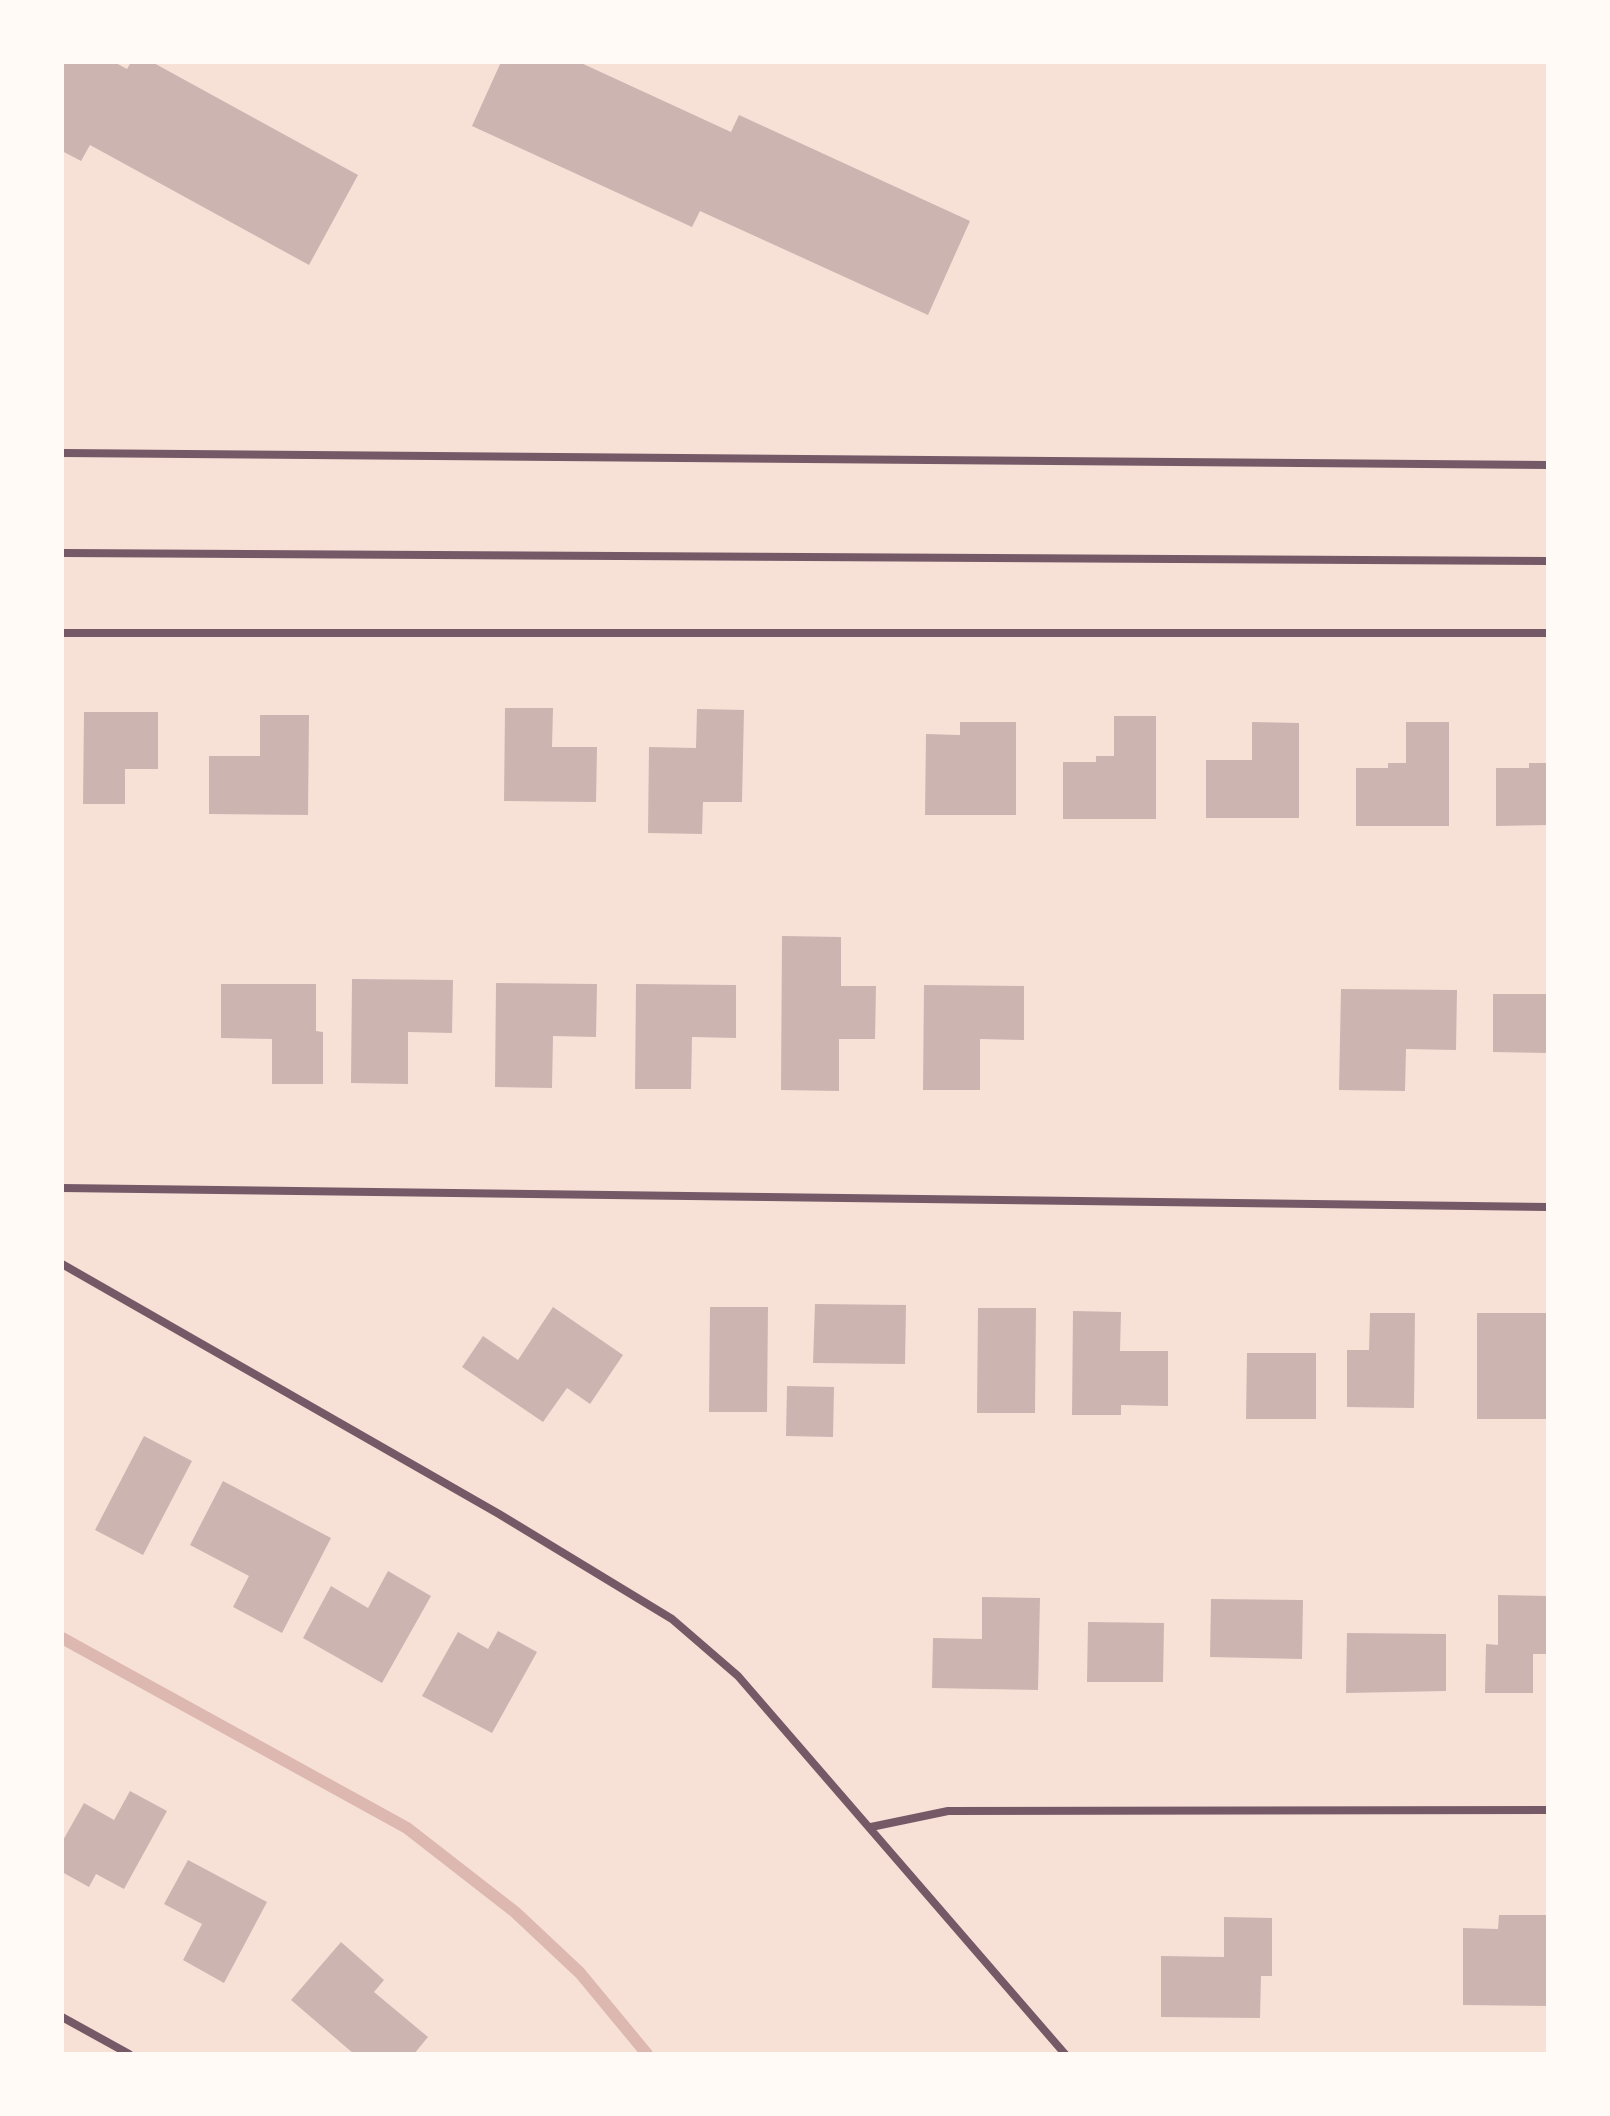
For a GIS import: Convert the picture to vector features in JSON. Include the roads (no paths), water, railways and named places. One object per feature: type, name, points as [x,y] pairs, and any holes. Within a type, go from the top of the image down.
[{"type":"street","points":[[62,453],[1548,465]]},
{"type":"street","points":[[62,553],[1548,561]]},
{"type":"street","points":[[62,633],[1548,633]]},
{"type":"street","points":[[62,1188],[1548,1207]]},
{"type":"street","points":[[62,1264],[499,1514],[672,1619],[738,1676],[1065,2054]]},
{"type":"street","points":[[871,1827],[948,1811],[1548,1810]]},
{"type":"street","points":[[62,2017],[129,2054]]},
{"type":"waterway","points":[[62,1638],[407,1828],[515,1912],[580,1973],[647,2054]]}]
